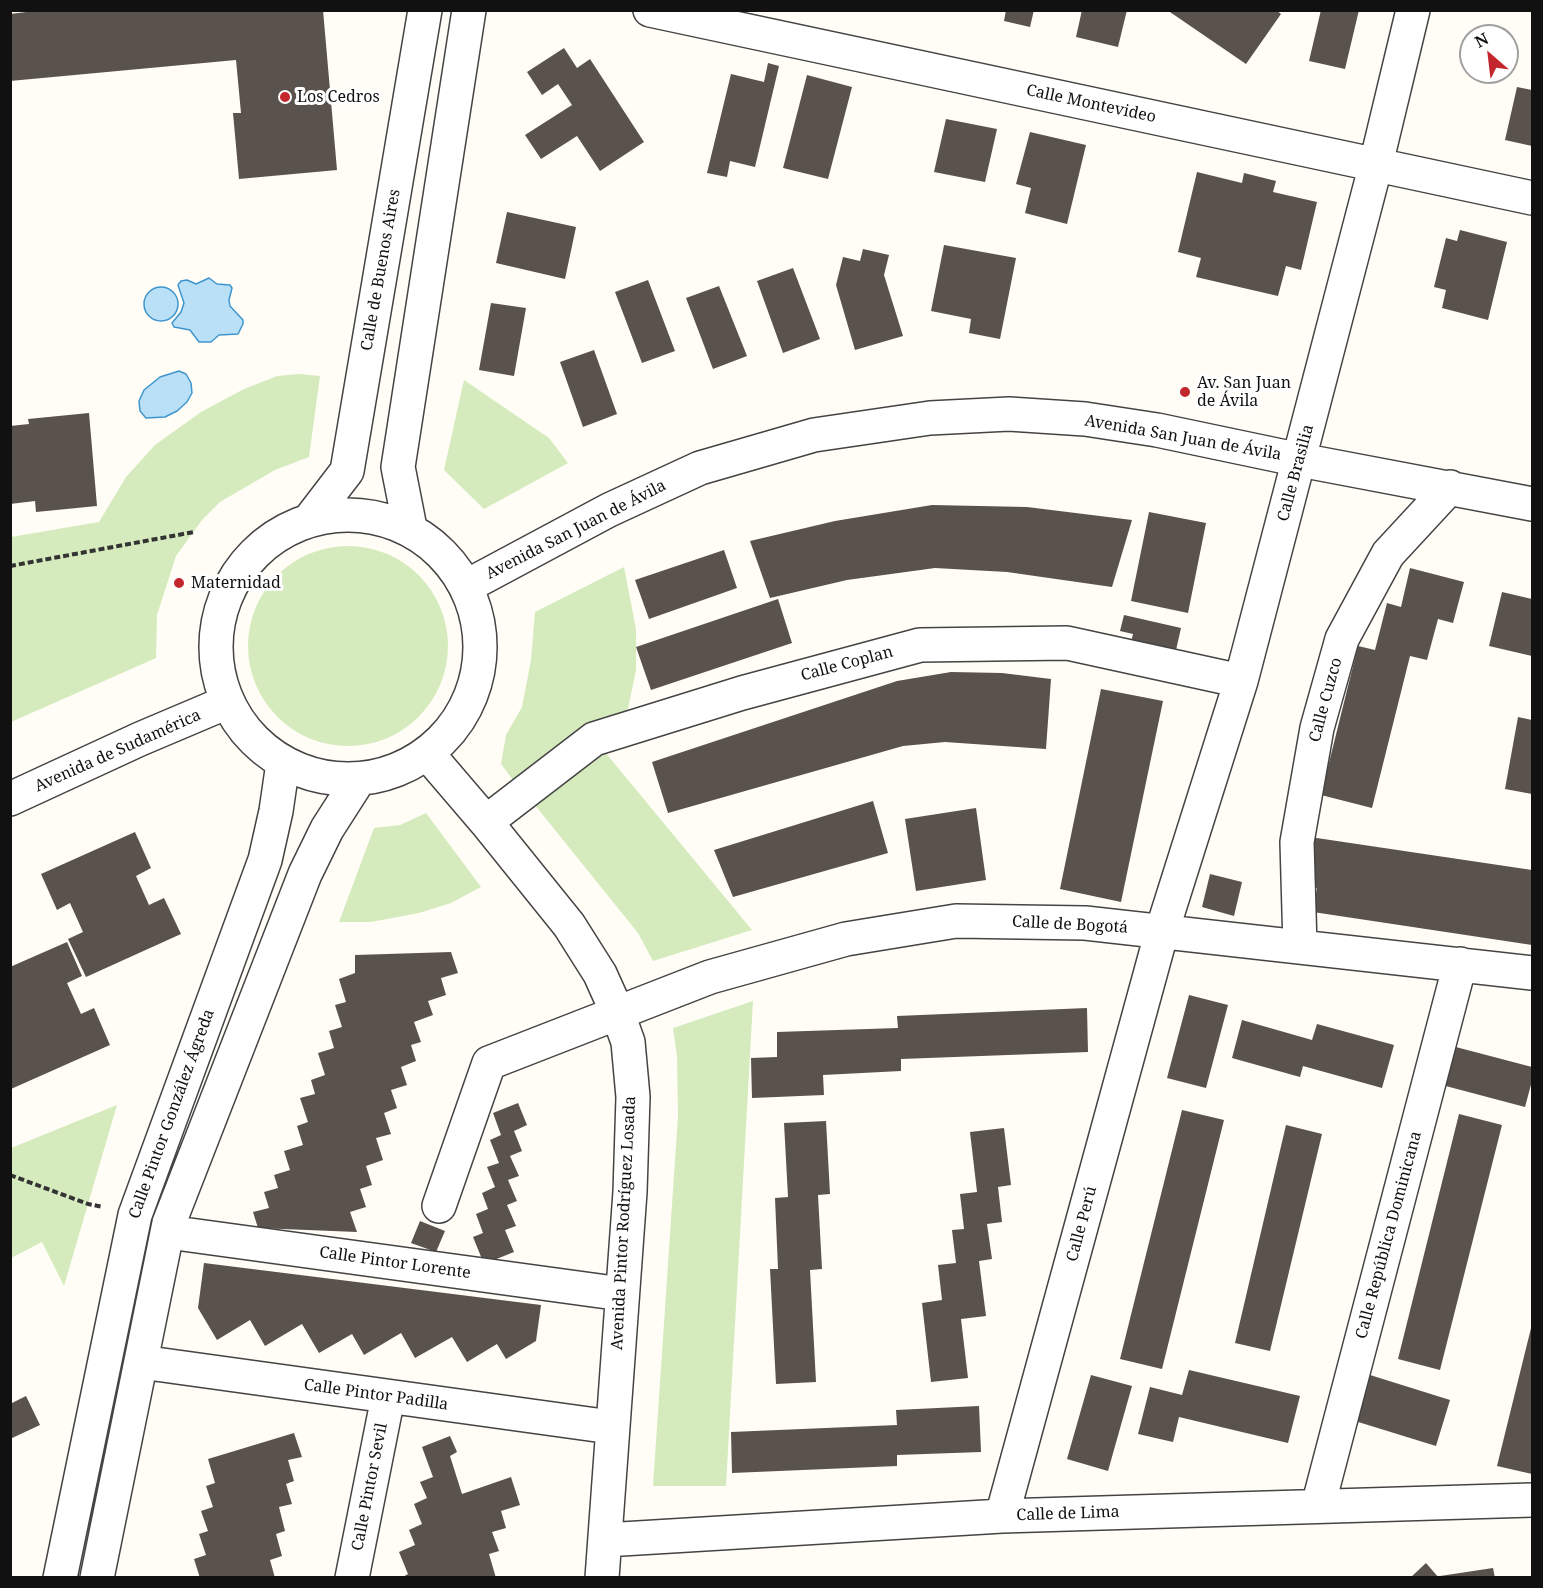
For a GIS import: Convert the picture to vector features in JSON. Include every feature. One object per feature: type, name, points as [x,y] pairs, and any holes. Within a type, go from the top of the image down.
[{"type":"street","name":"Calle de Buenos Aires","points":[[311,519],[347,471],[425,10]]},
{"type":"street","points":[[410,528],[398,467],[470,10]]},
{"type":"street","name":"Calle Montevideo","points":[[650,10],[1533,198]]},
{"type":"street","name":"Calle Brasilia","points":[[1161,931],[1241,681],[1376,164],[1413,10]]},
{"type":"street","name":"Avenida San Juan de Ávila","points":[[467,586],[609,510],[700,468],[814,435],[930,418],[1009,414],[1085,419],[1146,428],[1533,504]]},
{"type":"street","name":"Calle Cuzco","points":[[1300,947],[1297,842],[1317,728],[1342,639],[1388,555],[1450,487]]},
{"type":"street","points":[[354,512],[384,518],[410,528],[451,564],[467,586],[477,611],[480,636],[476,681],[457,722],[428,753],[394,771],[358,779],[320,777],[283,763],[253,740],[225,703],[216,665],[218,618],[237,574],[261,546],[289,528],[311,519],[354,512]]},
{"type":"street","name":"Calle Coplan","points":[[486,822],[594,739],[742,693],[920,645],[1067,643],[1241,681]]},
{"type":"street","name":"Avenida de Sudamérica","points":[[10,799],[225,703]]},
{"type":"street","name":"Avenida Pintor Rodríguez Losada","points":[[428,753],[568,926],[600,974],[628,1042],[633,1097],[630,1192],[611,1426],[602,1578]]},
{"type":"street","name":"Calle Pintor González Ágreda","points":[[60,1578],[135,1215],[265,860],[276,811],[283,763]]},
{"type":"street","points":[[97,1578],[168,1232],[178,1201],[305,874],[327,829],[358,779]]},
{"type":"street","name":"Calle de Bogotá","points":[[439,1206],[489,1063],[710,977],[846,939],[956,921],[1085,923],[1533,973]]},
{"type":"street","name":"Calle Perú","points":[[1002,1516],[1161,931]]},
{"type":"street","name":"Calle República Dominicana","points":[[1318,1506],[1460,964]]},
{"type":"street","name":"Calle Pintor Lorente","points":[[168,1232],[622,1294]]},
{"type":"street","name":"Calle Pintor Padilla","points":[[141,1362],[611,1426]]},
{"type":"street","name":"Calle Pintor Sevil","points":[[352,1578],[388,1397]]},
{"type":"street","name":"Calle de Lima","points":[[605,1540],[1002,1516],[1533,1500]]},
{"type":"path","points":[[10,566],[194,532]]},
{"type":"path","points":[[10,1175],[88,1204],[135,1215]]},
{"type":"green space","points":[[299,374],[320,376],[309,457],[275,470],[220,502],[202,520],[176,556],[157,615],[156,658],[11,722],[11,537],[99,522],[126,477],[155,445],[201,412],[244,389],[277,376]]},
{"type":"green space","points":[[464,380],[549,438],[568,463],[484,509],[444,470]]},
{"type":"green space","points":[[348,546],[367,548],[395,558],[425,583],[440,608],[446,627],[448,646],[446,665],[436,693],[411,723],[386,738],[367,744],[348,746],[329,744],[301,734],[271,709],[256,684],[250,665],[248,646],[250,627],[260,599],[285,569],[310,554],[329,548]]},
{"type":"green space","points":[[624,567],[636,629],[636,670],[625,723],[519,788],[501,764],[506,735],[522,707],[531,660],[535,612]]},
{"type":"green space","points":[[600,746],[752,930],[653,961],[638,933],[530,799]]},
{"type":"green space","points":[[426,813],[481,887],[451,903],[419,913],[371,922],[339,922],[374,828],[400,825]]},
{"type":"green space","points":[[753,1001],[726,1486],[653,1486],[678,1116],[677,1056],[673,1028]]},
{"type":"green space","points":[[117,1105],[64,1286],[42,1242],[11,1258],[11,1148]]},
{"type":"water","points":[[209,278],[217,284],[230,285],[232,288],[230,306],[243,320],[243,324],[238,334],[219,335],[211,342],[199,342],[190,330],[174,327],[172,323],[181,312],[184,303],[178,285],[181,281],[187,280],[196,284]]},
{"type":"water","points":[[161,287],[173,292],[178,304],[173,316],[161,321],[149,316],[144,304],[149,292]]},
{"type":"water","points":[[179,371],[186,374],[191,383],[192,393],[187,402],[177,411],[165,417],[146,418],[140,411],[139,401],[144,390],[160,377]]},
{"type":"building","name":"Los Cedros","points":[[43,10],[323,10],[337,170],[239,179],[233,113],[241,113],[236,60],[10,81],[10,14]]},
{"type":"building","points":[[1006,10],[1034,10],[1030,27],[1004,21]]},
{"type":"building","points":[[1082,10],[1127,10],[1118,47],[1076,37]]},
{"type":"building","points":[[1167,10],[1276,10],[1281,14],[1246,64]]},
{"type":"building","points":[[1321,10],[1359,10],[1345,69],[1309,61]]},
{"type":"building","points":[[564,48],[577,68],[590,59],[644,142],[600,171],[577,136],[541,159],[525,135],[572,105],[558,84],[542,95],[527,72]]},
{"type":"building","points":[[768,63],[779,66],[755,167],[730,161],[727,177],[707,173],[731,74],[764,82]]},
{"type":"building","points":[[807,75],[852,87],[828,179],[783,168]]},
{"type":"building","points":[[1517,87],[1532,90],[1532,146],[1505,140]]},
{"type":"building","points":[[946,119],[997,129],[985,182],[934,172]]},
{"type":"building","points":[[1030,132],[1086,145],[1067,224],[1025,213],[1031,188],[1016,184]]},
{"type":"building","points":[[1197,172],[1242,183],[1244,173],[1276,181],[1273,192],[1317,202],[1301,270],[1286,266],[1278,296],[1196,277],[1201,258],[1178,252]]},
{"type":"building","points":[[507,212],[576,227],[565,279],[496,263]]},
{"type":"building","points":[[1460,230],[1507,242],[1488,320],[1442,308],[1446,290],[1434,287],[1446,238],[1457,241]]},
{"type":"building","points":[[944,245],[1016,258],[1000,339],[969,333],[971,319],[931,311]]},
{"type":"building","points":[[863,249],[889,255],[884,275],[903,336],[855,350],[836,285],[843,257],[860,261]]},
{"type":"building","points":[[793,268],[820,339],[783,353],[757,281]]},
{"type":"building","points":[[648,280],[675,351],[642,363],[615,292]]},
{"type":"building","points":[[719,286],[747,356],[713,369],[686,298]]},
{"type":"building","points":[[491,303],[526,308],[514,376],[479,370]]},
{"type":"building","points":[[594,350],[617,414],[583,427],[560,362]]},
{"type":"building","points":[[89,413],[97,506],[36,512],[35,501],[10,504],[10,426],[29,424],[28,419]]},
{"type":"building","points":[[932,505],[1027,507],[1132,520],[1112,587],[1007,572],[935,568],[847,580],[770,598],[750,541],[835,521]]},
{"type":"building","points":[[1149,512],[1206,523],[1188,613],[1131,601]]},
{"type":"building","points":[[724,550],[737,588],[649,619],[635,580]]},
{"type":"building","points":[[1410,568],[1464,582],[1453,623],[1438,619],[1427,660],[1410,656],[1372,808],[1321,795],[1358,646],[1375,650],[1387,603],[1401,607]]},
{"type":"building","points":[[1502,592],[1532,599],[1532,656],[1489,646]]},
{"type":"building","points":[[778,599],[792,643],[651,690],[636,647]]},
{"type":"building","points":[[1124,615],[1181,628],[1174,659],[1129,650],[1133,634],[1120,631]]},
{"type":"building","points":[[951,672],[1002,673],[1051,679],[1046,749],[945,742],[903,746],[668,813],[652,762],[897,681]]},
{"type":"building","points":[[1101,689],[1163,701],[1121,902],[1060,889]]},
{"type":"building","points":[[1518,717],[1532,720],[1532,794],[1505,789]]},
{"type":"building","points":[[873,801],[888,853],[733,897],[714,850]]},
{"type":"building","points":[[976,808],[986,880],[916,891],[905,819]]},
{"type":"building","points":[[135,832],[151,868],[136,876],[149,905],[164,898],[181,934],[86,977],[68,939],[83,932],[70,903],[57,910],[41,874]]},
{"type":"building","points":[[1310,837],[1532,870],[1532,945],[1313,912],[1317,888],[1302,885]]},
{"type":"building","points":[[1210,874],[1242,882],[1234,916],[1202,907]]},
{"type":"building","points":[[67,942],[82,976],[67,983],[81,1014],[94,1008],[110,1045],[11,1089],[10,967]]},
{"type":"building","points":[[451,952],[458,973],[441,978],[446,995],[428,1001],[433,1015],[414,1022],[421,1042],[411,1045],[416,1061],[401,1067],[407,1085],[391,1090],[397,1108],[384,1113],[391,1134],[376,1138],[383,1160],[366,1166],[372,1185],[360,1189],[366,1207],[350,1212],[357,1232],[258,1228],[253,1212],[269,1208],[264,1192],[278,1188],[274,1175],[290,1170],[284,1151],[303,1145],[297,1126],[308,1122],[300,1098],[315,1094],[311,1080],[325,1075],[318,1053],[334,1048],[329,1031],[342,1027],[335,1005],[346,1002],[339,979],[355,973],[355,955]]},
{"type":"building","points":[[1189,995],[1228,1005],[1206,1088],[1167,1078]]},
{"type":"building","points":[[1087,1008],[1088,1052],[901,1059],[901,1071],[823,1075],[824,1095],[752,1098],[751,1058],[777,1057],[777,1032],[898,1028],[897,1016]]},
{"type":"building","points":[[1242,1020],[1312,1040],[1317,1024],[1394,1045],[1382,1088],[1303,1066],[1300,1077],[1232,1058]]},
{"type":"building","points":[[1452,1046],[1532,1067],[1532,1081],[1525,1107],[1442,1085]]},
{"type":"building","points":[[518,1103],[527,1125],[514,1131],[522,1151],[510,1156],[519,1176],[508,1180],[517,1201],[507,1205],[516,1226],[505,1230],[514,1252],[484,1264],[473,1237],[483,1233],[476,1214],[488,1209],[482,1193],[495,1187],[487,1167],[499,1163],[490,1140],[501,1135],[493,1113]]},
{"type":"building","points":[[1182,1110],[1224,1120],[1162,1369],[1120,1359]]},
{"type":"building","points":[[1459,1114],[1502,1125],[1440,1370],[1398,1359]]},
{"type":"building","points":[[826,1121],[830,1194],[818,1195],[822,1269],[810,1270],[816,1382],[776,1384],[770,1269],[778,1269],[775,1198],[788,1197],[784,1123]]},
{"type":"building","points":[[1286,1125],[1322,1134],[1270,1351],[1235,1343]]},
{"type":"building","points":[[1004,1128],[1011,1185],[998,1187],[1002,1222],[987,1224],[992,1259],[979,1261],[986,1316],[961,1319],[968,1378],[931,1382],[922,1303],[942,1300],[938,1265],[956,1263],[952,1230],[964,1229],[960,1194],[977,1192],[970,1132]]},
{"type":"building","points":[[420,1221],[445,1231],[436,1252],[411,1243]]},
{"type":"building","points":[[204,1263],[541,1305],[536,1341],[506,1359],[497,1344],[467,1362],[452,1337],[415,1358],[401,1333],[364,1355],[352,1334],[319,1353],[302,1324],[265,1346],[250,1320],[217,1340],[198,1308]]},
{"type":"building","points":[[1532,1324],[1532,1474],[1497,1466]]},
{"type":"building","points":[[1189,1370],[1300,1396],[1288,1443],[1179,1417],[1173,1442],[1138,1434],[1150,1387],[1182,1395]]},
{"type":"building","points":[[1091,1375],[1132,1386],[1108,1471],[1067,1459]]},
{"type":"building","points":[[1370,1375],[1450,1400],[1436,1446],[1355,1421]]},
{"type":"building","points":[[26,1396],[40,1425],[10,1439],[10,1404]]},
{"type":"building","points":[[979,1406],[981,1452],[897,1455],[897,1466],[732,1473],[731,1432],[897,1425],[896,1410]]},
{"type":"building","points":[[294,1433],[302,1457],[288,1460],[294,1481],[286,1484],[292,1504],[279,1507],[285,1531],[276,1534],[282,1556],[270,1560],[275,1578],[200,1578],[194,1559],[206,1555],[199,1534],[208,1531],[201,1511],[213,1507],[206,1486],[215,1483],[208,1459]]},
{"type":"building","points":[[450,1436],[457,1452],[450,1456],[462,1494],[511,1477],[520,1505],[501,1511],[506,1528],[492,1532],[499,1551],[489,1554],[496,1578],[401,1578],[408,1574],[399,1552],[415,1545],[409,1530],[422,1524],[414,1504],[427,1498],[420,1482],[433,1477],[422,1447]]},
{"type":"building","points":[[1426,1563],[1439,1578],[1410,1578]]},
{"type":"building","points":[[1493,1568],[1495,1578],[1440,1578],[1440,1576]]},
{"type":"place","name":"Los Cedros","points":[[285,97]]},
{"type":"place","name":"Av. San Juan de Ávila","points":[[1185,392]]},
{"type":"place","name":"Maternidad","points":[[179,583]]}]
